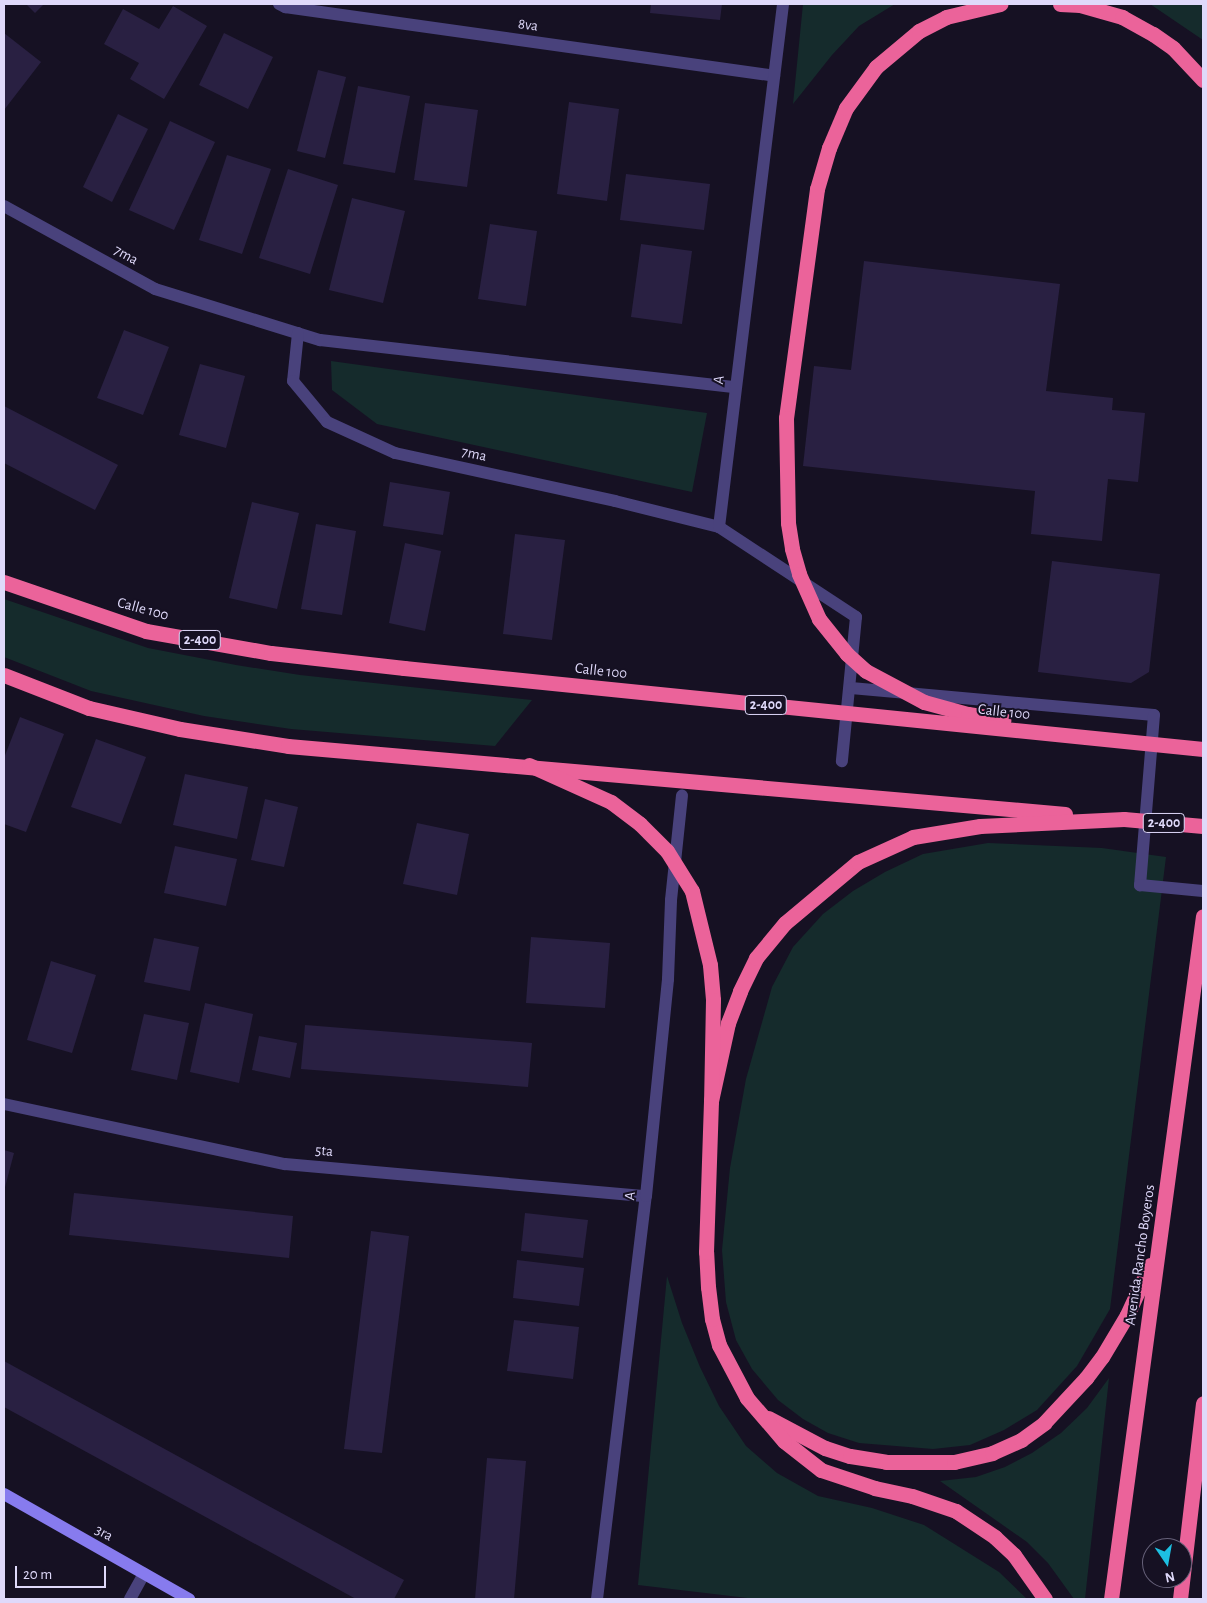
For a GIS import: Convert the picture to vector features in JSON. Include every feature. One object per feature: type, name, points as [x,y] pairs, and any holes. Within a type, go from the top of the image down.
[{"type":"highway","points":[[1000,4],[946,16],[919,31],[876,67],[846,108],[829,148],[817,189],[786,418],[788,523],[792,549],[799,574],[819,619],[847,654],[866,671],[924,702],[968,714],[1128,742]]},
{"type":"highway","points":[[1060,4],[1097,10],[1122,17],[1173,48],[1203,80]]},
{"type":"highway","name":"Calle 100","points":[[4,582],[146,631],[271,653],[1203,749]]},
{"type":"highway","name":"2-400","points":[[4,674],[89,708],[180,729],[288,746],[1203,826]]},
{"type":"highway","points":[[528,766],[610,802],[640,824],[666,851],[692,891],[710,965],[713,1000],[706,1252],[712,1319],[719,1345],[747,1398],[784,1441],[822,1470],[875,1488],[912,1496],[956,1511],[972,1521],[995,1537],[1014,1555],[1045,1599]]},
{"type":"highway","points":[[711,1102],[728,1024],[740,990],[756,958],[785,923],[858,862],[913,837],[980,826],[1124,819]]},
{"type":"highway","name":"Avenida Rancho Boyeros","points":[[1111,1599],[1203,916]]},
{"type":"highway","points":[[758,1412],[826,1448],[850,1456],[886,1462],[954,1462],[992,1452],[1021,1440],[1063,1405],[1102,1357],[1144,1282],[1156,1250],[1166,1196]]},
{"type":"highway","points":[[1180,1599],[1203,1403]]},
{"type":"street","name":"8va","points":[[279,4],[285,7],[774,76]]},
{"type":"street","name":"A","points":[[719,527],[783,4]]},
{"type":"street","name":"7ma","points":[[4,206],[155,289],[320,340],[735,388]]},
{"type":"street","name":"7ma","points":[[298,333],[293,381],[327,422],[394,453],[615,501],[719,527]]},
{"type":"street","points":[[719,527],[856,617],[851,688],[842,761]]},
{"type":"street","points":[[851,688],[1154,715],[1140,886],[1203,891]]},
{"type":"street","name":"A","points":[[597,1599],[646,1196],[668,979],[671,900],[682,796]]},
{"type":"street","name":"5ta","points":[[4,1104],[285,1164],[646,1196]]},
{"type":"street","name":"3ra","points":[[4,1494],[189,1599]]},
{"type":"street","points":[[130,1599],[144,1574]]},
{"type":"green space","points":[[803,4],[895,4],[859,26],[832,55],[793,104]]},
{"type":"green space","points":[[1150,4],[1203,4],[1203,40]]},
{"type":"green space","points":[[331,361],[707,413],[692,492],[377,424],[332,390]]},
{"type":"green space","points":[[4,599],[148,648],[236,665],[300,675],[532,700],[495,746],[291,729],[204,716],[91,691],[4,657]]},
{"type":"green space","points":[[988,843],[1102,848],[1166,857],[1110,1309],[1077,1366],[1037,1410],[1004,1430],[970,1445],[933,1449],[859,1443],[828,1433],[803,1419],[778,1400],[752,1369],[736,1340],[726,1302],[722,1250],[730,1168],[746,1079],[772,987],[793,947],[823,914],[853,891],[885,872],[923,854]]},
{"type":"green space","points":[[667,1276],[682,1323],[700,1367],[719,1406],[746,1446],[777,1473],[818,1496],[872,1508],[924,1525],[999,1572],[1027,1599],[756,1599],[638,1585]]},
{"type":"green space","points":[[1109,1378],[1085,1599],[1074,1599],[1048,1563],[1027,1542],[940,1481],[976,1477],[1005,1467],[1032,1453],[1061,1433],[1087,1408]]},
{"type":"building","points":[[26,4],[44,4],[35,13]]},
{"type":"building","points":[[651,4],[722,4],[720,20],[650,13]]},
{"type":"building","points":[[173,6],[207,26],[164,99],[130,79],[139,63],[104,44],[123,9],[159,29]]},
{"type":"building","points":[[4,33],[41,62],[4,110]]},
{"type":"building","points":[[224,33],[273,57],[248,109],[199,85]]},
{"type":"building","points":[[318,70],[346,77],[325,158],[297,151]]},
{"type":"building","points":[[358,86],[410,96],[395,173],[343,164]]},
{"type":"building","points":[[569,102],[619,109],[607,201],[557,194]]},
{"type":"building","points":[[425,103],[478,110],[467,187],[414,180]]},
{"type":"building","points":[[118,114],[148,129],[112,202],[83,187]]},
{"type":"building","points":[[170,121],[215,142],[174,230],[129,210]]},
{"type":"building","points":[[227,155],[271,169],[242,254],[199,240]]},
{"type":"building","points":[[288,169],[338,185],[310,274],[259,258]]},
{"type":"building","points":[[626,174],[710,184],[704,230],[620,220]]},
{"type":"building","points":[[352,198],[405,211],[383,303],[329,290]]},
{"type":"building","points":[[490,224],[537,231],[526,306],[478,299]]},
{"type":"building","points":[[641,244],[692,251],[682,324],[631,317]]},
{"type":"building","points":[[864,261],[1060,284],[1046,391],[1113,398],[1112,410],[1145,413],[1138,482],[1108,479],[1102,541],[1031,534],[1035,491],[803,466],[814,366],[851,370]]},
{"type":"building","points":[[124,330],[169,347],[143,415],[97,398]]},
{"type":"building","points":[[200,364],[245,376],[226,448],[179,435]]},
{"type":"building","points":[[4,406],[118,465],[95,510],[4,463]]},
{"type":"building","points":[[390,482],[450,492],[443,535],[383,526]]},
{"type":"building","points":[[252,502],[299,513],[277,609],[229,598]]},
{"type":"building","points":[[316,524],[356,531],[342,615],[301,609]]},
{"type":"building","points":[[515,534],[565,540],[552,640],[503,634]]},
{"type":"building","points":[[405,543],[441,551],[425,631],[389,623]]},
{"type":"building","points":[[1052,561],[1160,574],[1149,672],[1131,683],[1038,672]]},
{"type":"building","points":[[20,717],[64,734],[26,832],[4,824],[4,758]]},
{"type":"building","points":[[96,739],[146,757],[121,824],[71,807]]},
{"type":"building","points":[[185,774],[248,787],[237,839],[173,825]]},
{"type":"building","points":[[265,799],[298,807],[284,867],[251,860]]},
{"type":"building","points":[[417,823],[469,834],[457,895],[403,884]]},
{"type":"building","points":[[175,846],[237,859],[226,906],[164,893]]},
{"type":"building","points":[[531,937],[610,943],[605,1008],[526,1003]]},
{"type":"building","points":[[154,938],[199,947],[190,991],[144,982]]},
{"type":"building","points":[[51,961],[96,975],[72,1053],[27,1040]]},
{"type":"building","points":[[205,1003],[253,1014],[239,1083],[190,1072]]},
{"type":"building","points":[[144,1014],[189,1023],[177,1080],[131,1070]]},
{"type":"building","points":[[305,1025],[532,1043],[528,1087],[301,1069]]},
{"type":"building","points":[[259,1036],[297,1043],[290,1078],[252,1070]]},
{"type":"building","points":[[4,1150],[14,1153],[4,1191]]},
{"type":"building","points":[[74,1193],[293,1216],[289,1258],[69,1235]]},
{"type":"building","points":[[525,1213],[588,1220],[583,1258],[521,1251]]},
{"type":"building","points":[[371,1231],[409,1236],[382,1453],[344,1449]]},
{"type":"building","points":[[517,1260],[584,1268],[579,1306],[513,1298]]},
{"type":"building","points":[[514,1320],[579,1327],[573,1379],[507,1371]]},
{"type":"building","points":[[4,1361],[404,1580],[394,1599],[356,1599],[4,1407]]},
{"type":"building","points":[[487,1458],[526,1461],[514,1599],[475,1599]]}]
